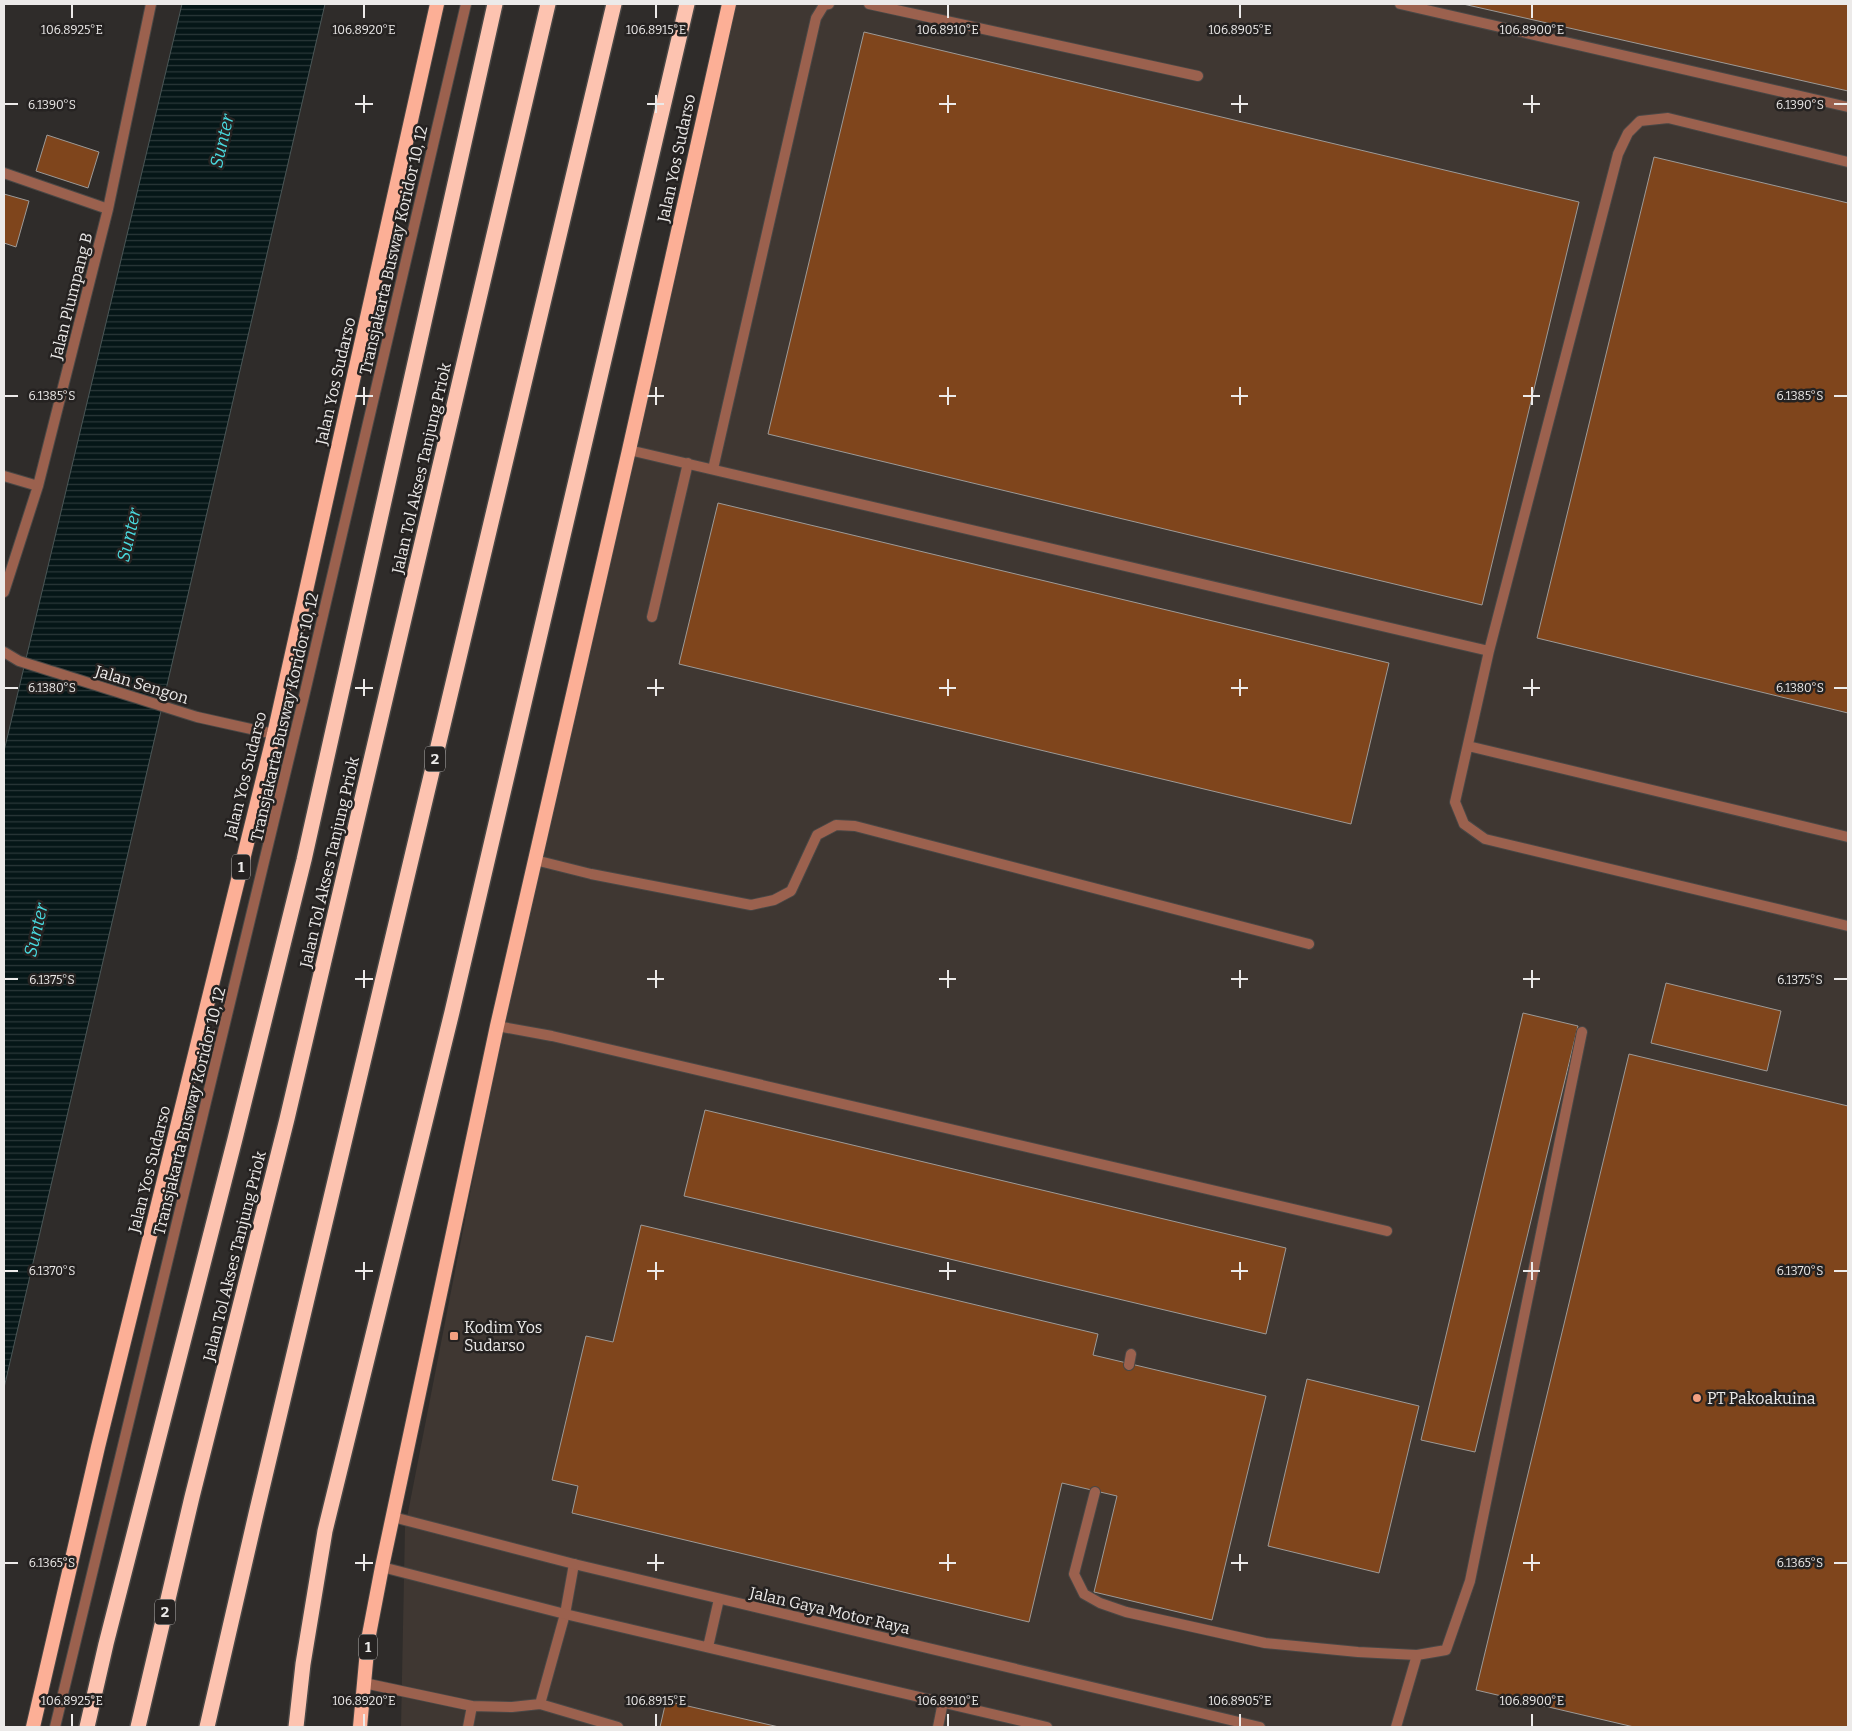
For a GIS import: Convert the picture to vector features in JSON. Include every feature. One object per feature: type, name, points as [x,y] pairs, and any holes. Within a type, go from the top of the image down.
[{"type":"highway","name":"Jalan Yos Sudarso","points":[[33,1727],[98,1446],[274,734],[437,4]]},
{"type":"highway","points":[[87,1727],[110,1625],[235,1139],[304,860],[495,4]]},
{"type":"highway","name":"Jalan Tol Akses Tanjung Priok","points":[[138,1727],[192,1497],[287,1119],[548,4]]},
{"type":"highway","name":"2","points":[[207,1727],[614,4]]},
{"type":"highway","points":[[296,1727],[303,1664],[325,1531],[452,1012],[686,4]]},
{"type":"highway","name":"Jalan Yos Sudarso","points":[[360,1727],[368,1640],[382,1567],[497,1026],[630,450],[729,4]]},
{"type":"street","name":"Jalan Plumpang B","points":[[4,592],[38,486],[108,209],[151,4]]},
{"type":"street","name":"Transjakarta Busway Koridor 10, 12","points":[[55,1727],[305,692],[466,4]]},
{"type":"street","points":[[713,469],[816,18],[825,4]]},
{"type":"street","points":[[869,4],[1198,76]]},
{"type":"street","points":[[1400,4],[1848,107]]},
{"type":"street","points":[[1848,162],[1668,118],[1640,121],[1628,133],[1618,154],[1490,651],[1455,802],[1464,824],[1485,839],[1848,926]]},
{"type":"street","points":[[4,173],[108,209]]},
{"type":"street","points":[[630,450],[1490,651]]},
{"type":"street","points":[[652,617],[688,463]]},
{"type":"street","points":[[4,476],[38,486]]},
{"type":"street","name":"Jalan Sengon","points":[[4,652],[19,661],[197,717],[274,734]]},
{"type":"street","points":[[1468,746],[1848,838]]},
{"type":"street","points":[[535,860],[592,874],[752,904],[774,900],[791,890],[818,835],[836,825],[855,826],[1309,944]]},
{"type":"street","points":[[497,1026],[552,1036],[1387,1231]]},
{"type":"street","points":[[1095,1492],[1074,1574],[1084,1594],[1100,1603],[1126,1612],[1265,1643],[1358,1652],[1416,1655],[1446,1650],[1470,1581],[1582,1032]]},
{"type":"street","name":"Jalan Gaya Motor Raya","points":[[393,1517],[574,1564],[1260,1727]]},
{"type":"street","points":[[540,1704],[565,1614],[574,1564]]},
{"type":"street","points":[[382,1567],[565,1614],[1047,1727]]},
{"type":"street","points":[[708,1647],[719,1599]]},
{"type":"street","points":[[1396,1727],[1416,1655]]},
{"type":"street","points":[[364,1683],[472,1706],[512,1707],[540,1704],[618,1727]]},
{"type":"street","points":[[938,1727],[943,1702]]},
{"type":"street","points":[[468,1727],[472,1706]]},
{"type":"shaded area","points":[[729,4],[1848,4],[1848,1727],[401,1727],[405,1528],[535,860]]},
{"type":"water","name":"Sunter","points":[[182,4],[325,4],[4,1388],[4,751]]},
{"type":"building","points":[[1463,4],[1848,4],[1848,91]]},
{"type":"building","points":[[864,32],[1579,202],[1482,605],[768,434]]},
{"type":"building","points":[[47,135],[99,152],[88,188],[36,171]]},
{"type":"building","points":[[1654,157],[1848,203],[1848,713],[1537,638]]},
{"type":"building","points":[[4,194],[29,201],[16,247],[4,243]]},
{"type":"building","points":[[718,503],[1389,663],[1351,824],[679,664]]},
{"type":"building","points":[[1666,983],[1781,1011],[1767,1071],[1651,1043]]},
{"type":"building","points":[[1523,1013],[1578,1026],[1475,1452],[1421,1440]]},
{"type":"building","name":"PT Pakoakuina","points":[[1629,1054],[1848,1106],[1848,1727],[1634,1727],[1476,1690]]},
{"type":"building","points":[[705,1110],[1286,1248],[1266,1334],[684,1196]]},
{"type":"building","points":[[641,1225],[1098,1334],[1093,1355],[1266,1396],[1212,1620],[1094,1592],[1117,1496],[1062,1483],[1029,1622],[572,1513],[578,1486],[552,1480],[586,1336],[613,1342]]},
{"type":"building","points":[[1307,1379],[1419,1406],[1379,1573],[1268,1546]]},
{"type":"building","points":[[666,1701],[779,1727],[660,1727]]},
{"type":"place","name":"Kodim Yos Sudarso","points":[[454,1336]]},
{"type":"place","name":"PT Pakoakuina","points":[[1697,1398]]}]
